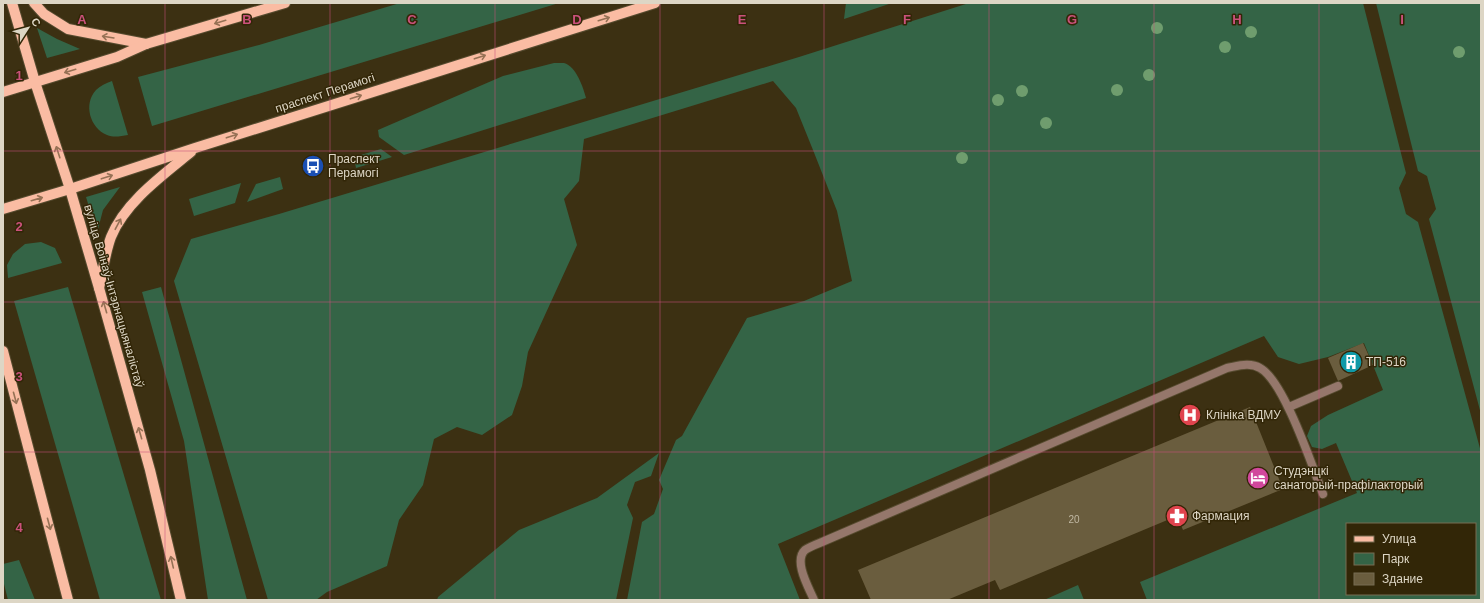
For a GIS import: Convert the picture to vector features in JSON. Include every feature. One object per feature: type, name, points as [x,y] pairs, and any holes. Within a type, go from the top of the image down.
[{"type":"main road","name":"вуліца Воінаў-Інтэрнацыяналістаў","points":[[12,3],[99,288],[150,470],[181,600]]},
{"type":"main road","points":[[34,3],[44,14],[68,29],[146,44]]},
{"type":"main road","points":[[3,92],[117,56],[146,44],[285,3]]},
{"type":"main road","name":"праспект Перамогі","points":[[3,209],[655,3]]},
{"type":"main road","points":[[99,288],[111,236],[125,211],[154,183],[195,148]]},
{"type":"main road","points":[[4,356],[68,600]]},
{"type":"lane","points":[[814,600],[800,564],[801,556],[806,550],[1227,368],[1247,364],[1260,368],[1272,379],[1289,407],[1323,494]]},
{"type":"lane","points":[[1289,407],[1338,386]]},
{"type":"green space","points":[[400,3],[559,3],[152,126],[138,77],[259,45]]},
{"type":"green space","points":[[846,3],[892,3],[844,19]]},
{"type":"green space","points":[[969,3],[1363,3],[1406,173],[1399,188],[1406,214],[1418,222],[1481,452],[1481,600],[1147,600],[1140,582],[1357,493],[1336,443],[1322,449],[1312,447],[1307,436],[1311,426],[1328,415],[1383,390],[1364,343],[1328,357],[1299,364],[1278,357],[1264,336],[778,544],[800,600],[627,600],[642,522],[654,514],[663,489],[659,480],[676,440],[682,436],[747,318],[804,301],[852,281],[837,211],[813,150],[796,108],[773,81],[584,139],[579,181],[564,199],[577,245],[528,352],[522,386],[512,415],[482,435],[457,427],[434,439],[423,485],[399,520],[387,566],[327,592],[316,600],[268,600],[174,281],[191,239],[279,214],[799,57]]},
{"type":"green space","points":[[1376,3],[1481,3],[1481,414],[1429,219],[1436,209],[1427,176],[1418,171]]},
{"type":"green space","points":[[37,28],[57,39],[80,49],[47,58]]},
{"type":"green space","points":[[554,63],[564,63],[572,68],[583,88],[586,98],[404,155],[379,137],[378,130],[503,76]]},
{"type":"green space","points":[[112,81],[128,135],[115,137],[101,132],[96,127],[90,115],[89,109],[92,96],[99,87]]},
{"type":"green space","points":[[381,149],[392,157],[356,168],[354,157]]},
{"type":"green space","points":[[280,177],[283,189],[247,202],[256,184]]},
{"type":"green space","points":[[241,183],[235,203],[194,216],[189,199]]},
{"type":"green space","points":[[120,187],[103,210],[97,233],[86,197]]},
{"type":"green space","points":[[41,242],[55,248],[62,263],[8,278],[7,265],[13,254],[25,244]]},
{"type":"green space","points":[[68,287],[161,600],[100,600],[14,301]]},
{"type":"green space","points":[[161,287],[247,600],[208,600],[184,441],[142,292]]},
{"type":"green space","points":[[659,453],[651,476],[635,482],[627,505],[633,518],[616,600],[437,600],[438,597],[519,530],[597,498]]},
{"type":"green space","points":[[19,560],[35,600],[8,600],[3,580],[3,564]]},
{"type":"green space","points":[[1078,585],[1084,600],[1044,600]]},
{"type":"building","name":"ТП-516","points":[[1363,343],[1373,365],[1338,381],[1328,358]]},
{"type":"building","points":[[1250,407],[1283,489],[1183,530],[1177,516],[1000,590],[995,580],[947,600],[871,600],[858,570]]},
{"type":"place","name":"Праспект Перамогі","points":[[313,166]]},
{"type":"place","name":"ТП-516","points":[[1351,362]]},
{"type":"place","name":"Клініка ВДМУ","points":[[1190,415]]},
{"type":"place","name":"Студэнцкі санаторый-прафілакторый","points":[[1258,478]]},
{"type":"place","name":"Фармация","points":[[1177,516]]}]
